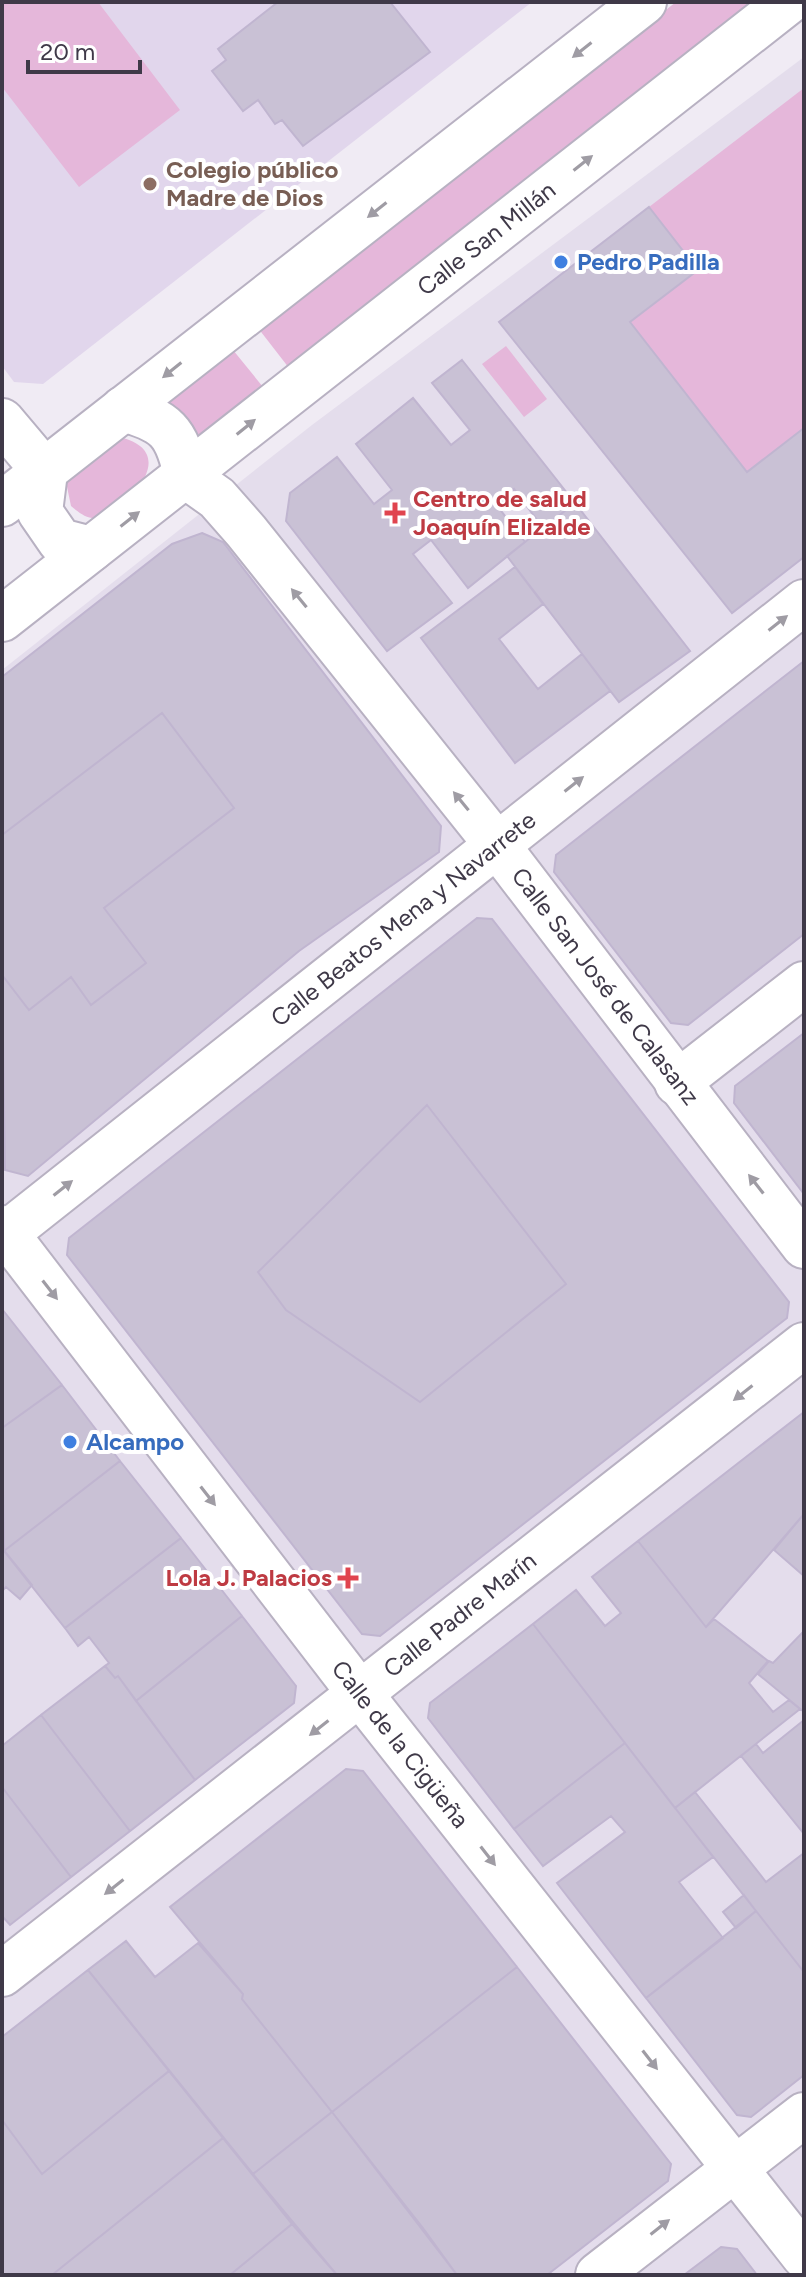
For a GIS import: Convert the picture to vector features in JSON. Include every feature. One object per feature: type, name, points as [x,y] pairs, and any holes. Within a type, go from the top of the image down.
[{"type":"street","points":[[2,504],[644,2]]},
{"type":"street","name":"Calle San Millán","points":[[2,619],[788,2]]},
{"type":"street","points":[[123,409],[160,421],[174,435],[186,476]]},
{"type":"street","points":[[2,421],[45,472],[40,512],[60,541],[91,549]]},
{"type":"street","name":"Calle San José de Calasanz","points":[[186,476],[217,498],[246,531],[497,845],[804,1246]]},
{"type":"street","name":"Calle Beatos Mena y Navarrete","points":[[3,1233],[804,602]]},
{"type":"street","points":[[677,1083],[804,984]]},
{"type":"street","name":"Calle de la Cigüeña","points":[[3,1233],[361,1695],[804,2256]]},
{"type":"street","name":"Calle Padre Marín","points":[[2,1974],[804,1345]]},
{"type":"street","points":[[598,2275],[804,2115]]},
{"type":"shaded area","name":"Colegio público Madre de Dios","points":[[2,2],[532,2],[43,384],[14,382],[2,366]]},
{"type":"shaded area","points":[[2,2],[98,2],[180,110],[79,187],[2,87]]},
{"type":"shaded area","points":[[676,2],[758,2],[289,368],[258,328]]},
{"type":"shaded area","points":[[804,57],[804,2275],[2,2275],[2,670],[312,425]]},
{"type":"shaded area","points":[[804,88],[804,428],[747,472],[630,322],[697,270],[649,207]]},
{"type":"shaded area","points":[[506,346],[547,399],[524,417],[482,364]]},
{"type":"shaded area","points":[[233,350],[263,387],[186,448],[157,407]]},
{"type":"shaded area","points":[[119,437],[139,445],[148,457],[148,470],[141,484],[116,508],[92,518],[81,514],[71,506],[65,477]]},
{"type":"building","points":[[278,2],[390,2],[430,52],[303,146],[282,120],[275,124],[258,100],[243,111],[212,71],[226,60],[218,49]]},
{"type":"building","points":[[649,207],[698,270],[630,322],[747,472],[804,428],[804,557],[732,613],[499,322]]},
{"type":"building","name":"Centro de salud Joaquín Elizalde","points":[[462,360],[575,503],[543,528],[514,489],[495,503],[525,542],[468,588],[431,540],[413,554],[452,603],[387,651],[286,521],[290,493],[337,457],[374,504],[392,490],[356,444],[413,398],[451,445],[470,430],[432,383]]},
{"type":"building","points":[[575,503],[690,651],[619,702],[507,556]]},
{"type":"building","points":[[202,533],[223,542],[441,826],[439,852],[299,951],[28,1176],[5,1170],[2,975],[29,1010],[71,977],[91,1005],[146,963],[104,908],[234,808],[162,713],[2,835],[2,677],[172,544]]},
{"type":"building","points":[[515,567],[543,604],[499,639],[538,689],[582,654],[610,691],[515,763],[421,638]]},
{"type":"building","points":[[804,661],[804,934],[688,1025],[671,1023],[554,872],[556,855]]},
{"type":"building","points":[[162,713],[234,808],[104,908],[146,963],[91,1005],[71,977],[29,1010],[2,975],[2,835]]},
{"type":"building","points":[[477,918],[492,919],[789,1302],[787,1318],[380,1636],[362,1634],[67,1255],[69,1238]],"holes":[[[427,1105],[566,1284],[420,1402],[286,1310],[258,1272]]]},
{"type":"building","points":[[804,1033],[804,1194],[734,1103],[735,1086]]},
{"type":"building","points":[[427,1105],[566,1284],[420,1402],[286,1310],[258,1272]]},
{"type":"building","points":[[2,1309],[62,1385],[2,1428]]},
{"type":"building","points":[[62,1385],[120,1461],[4,1551],[2,1428]]},
{"type":"building","points":[[804,1412],[804,1514],[706,1627],[638,1541]]},
{"type":"building","points":[[120,1461],[181,1538],[65,1628],[4,1551]]},
{"type":"building","points":[[804,1514],[804,1576],[774,1550]]},
{"type":"building","points":[[181,1538],[242,1616],[136,1701],[118,1676],[115,1678],[105,1666],[109,1663],[89,1637],[78,1646],[65,1628]]},
{"type":"building","points":[[638,1541],[706,1627],[714,1619],[768,1661],[749,1683],[773,1712],[789,1700],[800,1709],[675,1808],[533,1624],[576,1590],[605,1626],[621,1613],[592,1577]]},
{"type":"building","points":[[2,1548],[32,1585],[20,1599],[6,1587],[2,1591]]},
{"type":"building","points":[[242,1616],[296,1686],[294,1703],[195,1780],[136,1701]]},
{"type":"building","points":[[533,1624],[625,1743],[514,1829],[428,1718],[430,1703]]},
{"type":"building","points":[[804,1631],[804,1712],[758,1674]]},
{"type":"building","points":[[105,1666],[115,1678],[118,1676],[195,1780],[130,1831],[41,1715]]},
{"type":"building","points":[[41,1715],[130,1831],[71,1877],[2,1787],[2,1746]]},
{"type":"building","points":[[804,1720],[804,1834],[741,1756],[756,1744],[763,1753]]},
{"type":"building","points":[[625,1743],[713,1857],[679,1882],[723,1938],[646,1998],[557,1883],[625,1832],[611,1816],[543,1866],[514,1829]]},
{"type":"building","points":[[346,1769],[363,1771],[517,1967],[332,2112],[242,1999],[243,1994],[170,1907]]},
{"type":"building","points":[[2,1787],[71,1877],[10,1925],[2,1916]]},
{"type":"building","points":[[695,1792],[766,1882],[804,1853],[804,1972],[675,1808]]},
{"type":"building","points":[[744,1895],[756,1911],[736,1928],[723,1912]]},
{"type":"building","points":[[756,1911],[804,1972],[804,2075],[751,2117],[737,2115],[646,1998]]},
{"type":"building","points":[[126,1941],[155,1977],[198,1943],[243,1994],[242,1999],[332,2112],[253,2174],[88,1970]]},
{"type":"building","points":[[517,1967],[671,2164],[668,2181],[547,2275],[457,2275],[332,2112]]},
{"type":"building","points":[[88,1970],[169,2071],[42,2174],[2,2120],[2,2037]]},
{"type":"building","points":[[169,2071],[223,2138],[52,2275],[2,2275],[2,2120],[42,2174]]},
{"type":"building","points":[[332,2112],[457,2275],[337,2275],[253,2174]]},
{"type":"building","points":[[223,2138],[292,2224],[230,2275],[52,2275]]},
{"type":"building","points":[[292,2224],[337,2275],[230,2275]]},
{"type":"building","points":[[721,2247],[737,2249],[757,2275],[684,2275]]},
{"type":"place","name":"Colegio público Madre de Dios","points":[[150,184]]},
{"type":"place","name":"Pedro Padilla","points":[[561,262]]},
{"type":"place","name":"Centro de salud Joaquín Elizalde","points":[[395,513]]},
{"type":"place","name":"Alcampo","points":[[70,1442]]},
{"type":"place","name":"Lola J. Palacios","points":[[348,1578]]}]
